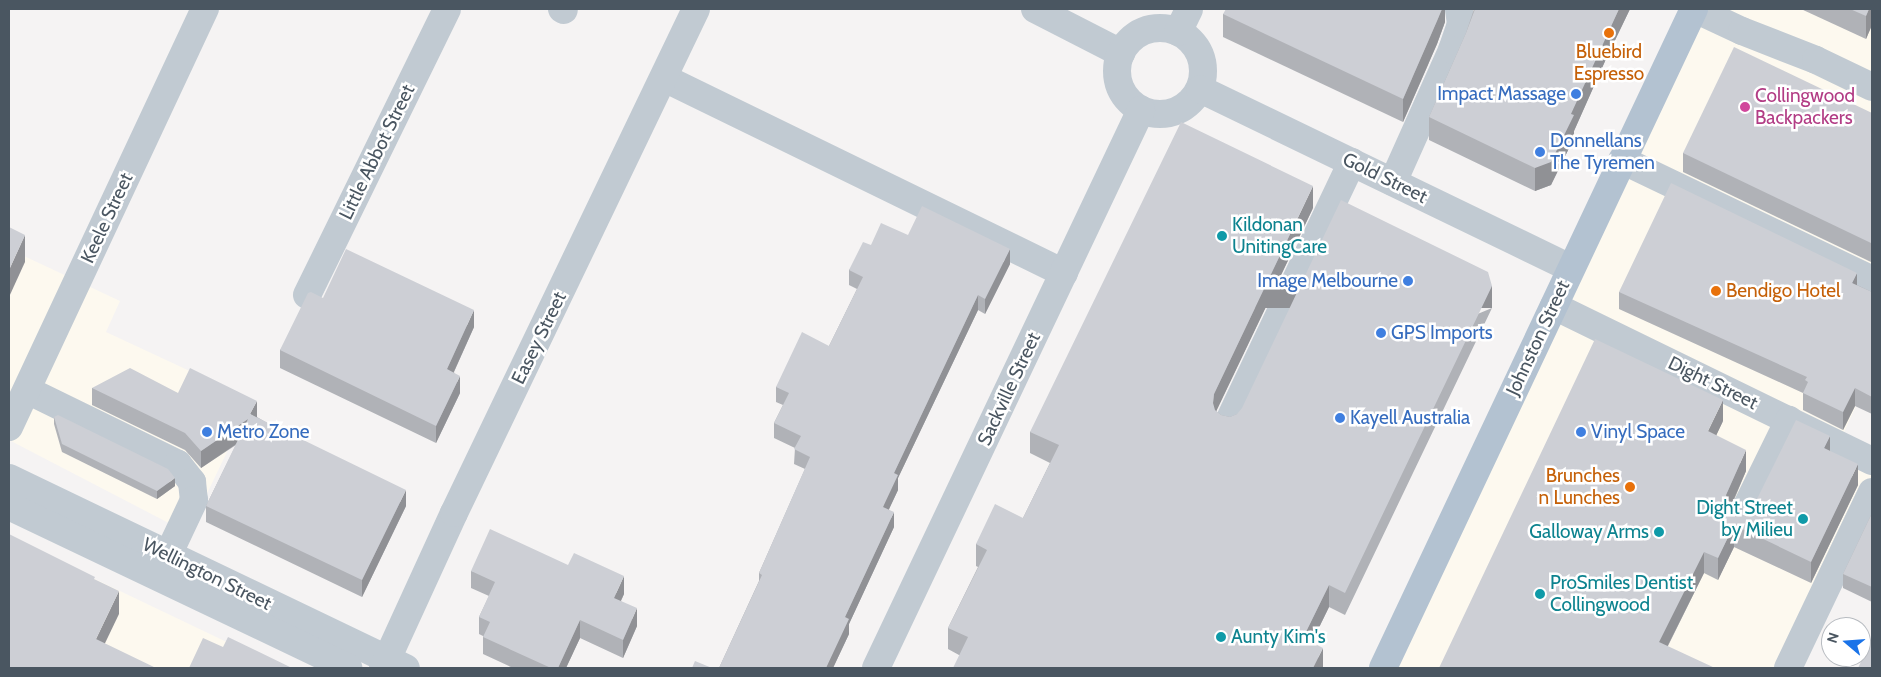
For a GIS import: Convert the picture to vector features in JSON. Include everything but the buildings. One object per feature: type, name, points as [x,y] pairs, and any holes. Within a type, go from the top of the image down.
[{"type":"main road","name":"Johnston Street","points":[[1383,668],[1694,9]]},
{"type":"street","name":"Keele Street","points":[[9,427],[205,9]]},
{"type":"street","name":"Little Abbot Street","points":[[307,294],[447,9]]},
{"type":"street","name":"Easey Street","points":[[392,665],[454,513],[696,9]]},
{"type":"street","points":[[1035,9],[1122,52]]},
{"type":"street","points":[[1392,182],[1452,50],[1461,24],[1459,9]]},
{"type":"street","points":[[1694,9],[1742,31],[1816,60],[1872,87]]},
{"type":"street","points":[[1184,20],[1189,40],[1198,50],[1203,76],[1200,89],[1192,100],[1174,111],[1154,114],[1141,110],[1130,103],[1122,92],[1118,79],[1117,65],[1122,52],[1129,42],[1140,33],[1152,29],[1166,28],[1184,20]]},
{"type":"street","points":[[664,78],[1064,273]]},
{"type":"street","name":"Gold Street","points":[[1200,89],[1571,268]]},
{"type":"street","name":"Sackville Street","points":[[876,668],[1141,110]]},
{"type":"street","points":[[1622,160],[1872,280]]},
{"type":"street","points":[[1228,424],[1352,162]]},
{"type":"street","name":"Dight Street","points":[[1554,306],[1872,461]]},
{"type":"street","points":[[26,390],[178,464],[192,482],[194,500],[168,555]]},
{"type":"street","points":[[1742,516],[1789,420]]},
{"type":"street","name":"Wellington Street","points":[[9,478],[392,665]]},
{"type":"street","points":[[1788,668],[1872,492]]},
{"type":"street","name":"Wellington Street","points":[[9,506],[348,668]]},
{"type":"shaded area","points":[[1705,9],[1872,9],[1872,371],[1835,452],[1872,471],[1872,491],[1791,668],[1393,668]]},
{"type":"shaded area","points":[[9,249],[120,301],[106,332],[252,400],[188,533],[9,440]]},
{"type":"shaded area","points":[[9,538],[281,668],[9,668]]},
{"type":"place","name":"Bluebird Espresso","points":[[1609,33]]},
{"type":"place","name":"Impact Massage","points":[[1576,94]]},
{"type":"place","name":"Collingwood Backpackers","points":[[1745,107]]},
{"type":"place","name":"Donnellans The Tyremen","points":[[1540,152]]},
{"type":"place","name":"Kildonan UnitingCare","points":[[1222,236]]},
{"type":"place","name":"Image Melbourne","points":[[1408,281]]},
{"type":"place","name":"Bendigo Hotel","points":[[1716,291]]},
{"type":"place","name":"GPS Imports","points":[[1381,333]]},
{"type":"place","name":"Kayell Australia","points":[[1340,418]]},
{"type":"place","name":"Metro Zone","points":[[207,432]]},
{"type":"place","name":"Vinyl Space","points":[[1581,432]]},
{"type":"place","name":"Brunches n Lunches","points":[[1630,487]]},
{"type":"place","name":"Dight Street by Milieu","points":[[1803,519]]},
{"type":"place","name":"Galloway Arms","points":[[1659,532]]},
{"type":"place","name":"ProSmiles Dentist Collingwood","points":[[1540,594]]},
{"type":"place","name":"Aunty Kim's","points":[[1221,637]]}]
